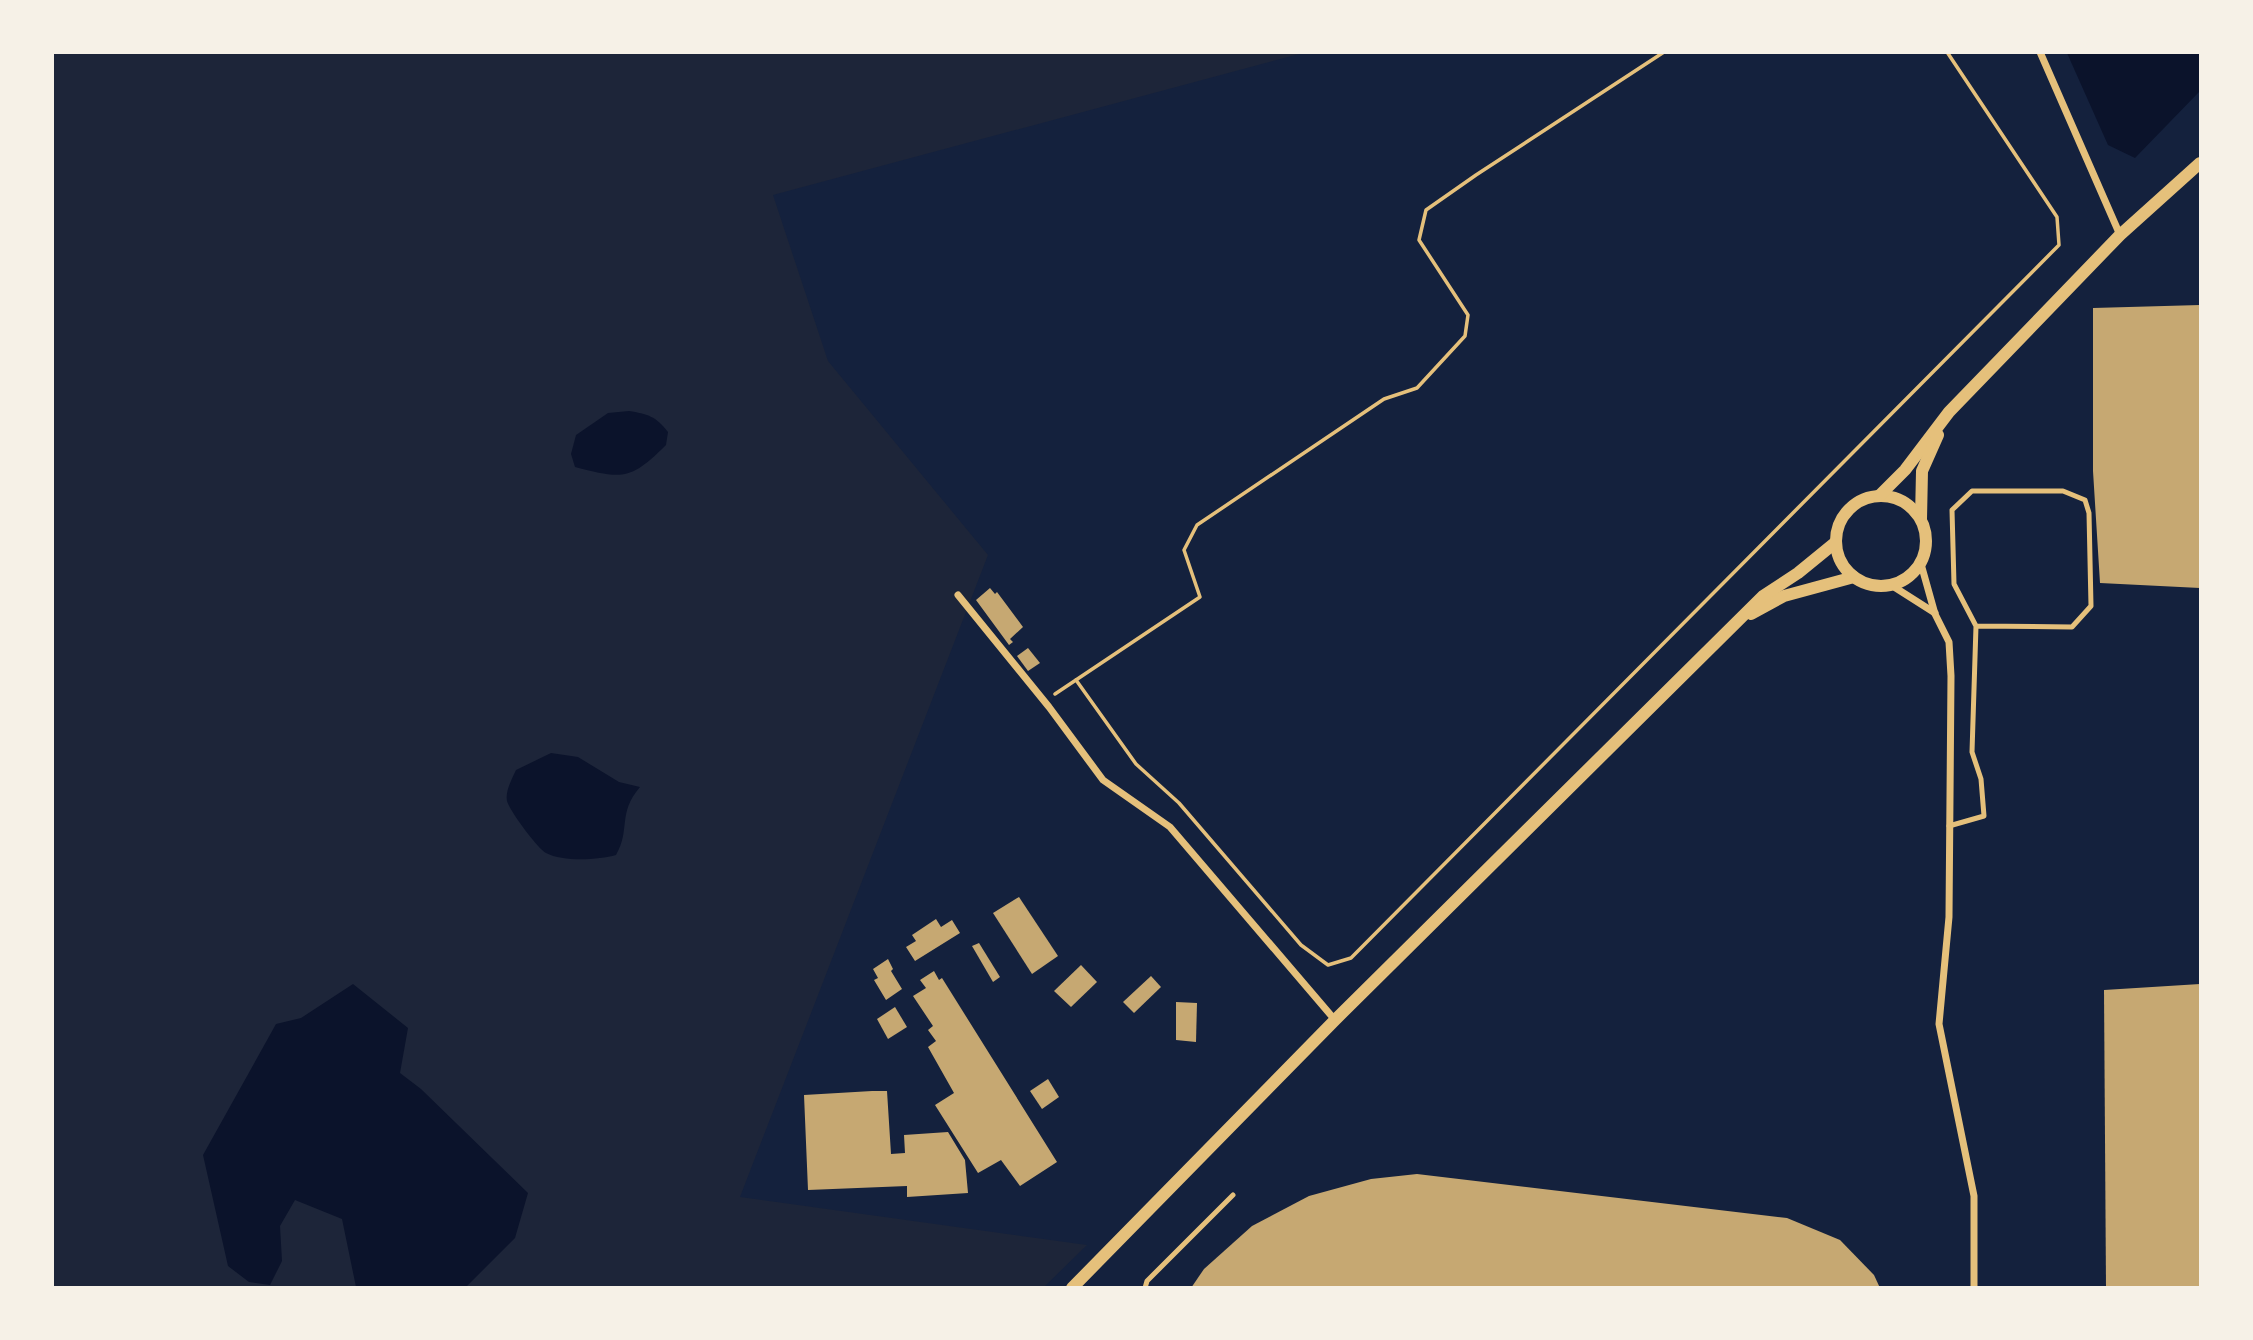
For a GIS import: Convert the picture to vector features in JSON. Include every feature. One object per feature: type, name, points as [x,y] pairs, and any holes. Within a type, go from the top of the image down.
[{"type":"street","points":[[2040,52],[2120,235]]},
{"type":"street","points":[[1879,496],[1905,470],[1949,412],[2120,235],[2200,163]]},
{"type":"street","points":[[1921,519],[1922,471],[1949,412]]},
{"type":"street","points":[[1879,496],[1891,497],[1903,501],[1921,519],[1926,533],[1926,549],[1913,574],[1903,581],[1878,586],[1865,583],[1844,567],[1836,542],[1838,528],[1853,505],[1879,496]]},
{"type":"street","points":[[1072,1287],[1335,1020],[1763,596],[1798,573],[1836,542]]},
{"type":"street","points":[[1920,564],[1935,614],[1949,642],[1949,917],[1939,1024],[1974,1196],[1974,1287]]},
{"type":"street","points":[[1741,619],[1784,597],[1854,577]]},
{"type":"street","points":[[1891,585],[1935,614]]},
{"type":"street","points":[[958,595],[1044,701],[1103,780],[1170,827],[1335,1020]]},
{"type":"lane","points":[[1949,825],[1984,816],[1981,779],[1972,752],[1976,626],[1954,584],[1952,510],[1972,491],[2063,491],[2085,500],[2089,513],[2091,606],[2073,627],[1976,626]]},
{"type":"lane","points":[[1144,1285],[1233,1195]]},
{"type":"path","points":[[1044,701],[1200,597],[1184,550],[1196,525],[1384,399],[1417,388],[1465,336],[1468,314],[1419,240],[1426,210],[1476,174],[1664,52]]},
{"type":"path","points":[[1076,680],[1136,764],[1178,803],[1301,944],[1328,965],[1351,958],[2059,245],[2057,217],[1947,52]]},
{"type":"shaded area","points":[[52,53],[1303,53],[773,195],[828,361],[988,555],[740,1197],[1087,1245],[1044,1287],[53,1287]]},
{"type":"shaded area","points":[[2067,53],[2200,53],[2200,91],[2135,158],[2108,145]]},
{"type":"shaded area","points":[[629,411],[659,422],[668,432],[666,445],[643,465],[625,474],[604,474],[575,467],[571,454],[576,435],[608,413]]},
{"type":"shaded area","points":[[551,753],[578,757],[619,782],[640,787],[629,805],[623,837],[616,855],[581,859],[553,856],[542,850],[513,812],[507,797],[516,770]]},
{"type":"shaded area","points":[[353,984],[408,1028],[400,1073],[421,1089],[528,1193],[515,1238],[466,1287],[356,1287],[342,1219],[295,1200],[280,1226],[282,1261],[270,1285],[249,1282],[228,1266],[203,1155],[276,1024],[301,1018]]},
{"type":"building","points":[[2200,305],[2200,588],[2100,583],[2093,471],[2093,308]]},
{"type":"building","points":[[990,588],[995,594],[997,592],[1023,627],[1010,639],[1013,642],[1009,645],[976,600]]},
{"type":"building","points":[[1028,648],[1040,663],[1028,671],[1017,656]]},
{"type":"building","points":[[1019,897],[1058,956],[1032,974],[993,913]]},
{"type":"building","points":[[936,919],[941,927],[952,920],[960,933],[915,961],[906,947],[916,941],[912,935]]},
{"type":"building","points":[[979,943],[1000,977],[993,982],[972,946]]},
{"type":"building","points":[[888,959],[893,969],[891,971],[902,989],[886,1000],[874,980],[878,978],[873,969]]},
{"type":"building","points":[[1081,965],[1097,982],[1071,1007],[1054,991]]},
{"type":"building","points":[[934,971],[939,980],[942,978],[1057,1162],[1020,1186],[1001,1160],[978,1173],[935,1105],[954,1093],[928,1047],[936,1041],[928,1030],[933,1026],[913,996],[926,988],[920,980]]},
{"type":"building","points":[[1151,976],[1161,987],[1134,1013],[1123,1002]]},
{"type":"building","points":[[2200,984],[2200,1288],[2106,1288],[2104,990]]},
{"type":"building","points":[[1176,1002],[1197,1003],[1196,1042],[1176,1040]]},
{"type":"building","points":[[895,1007],[907,1027],[888,1039],[877,1019]]},
{"type":"building","points":[[1048,1079],[1059,1097],[1042,1109],[1030,1091]]},
{"type":"building","points":[[887,1091],[891,1154],[905,1153],[904,1135],[948,1132],[965,1160],[968,1193],[907,1197],[907,1186],[808,1190],[804,1095]]},
{"type":"building","points":[[1417,1174],[1787,1218],[1840,1240],[1874,1275],[1880,1288],[1191,1288],[1204,1269],[1252,1226],[1309,1196],[1371,1179]]}]
